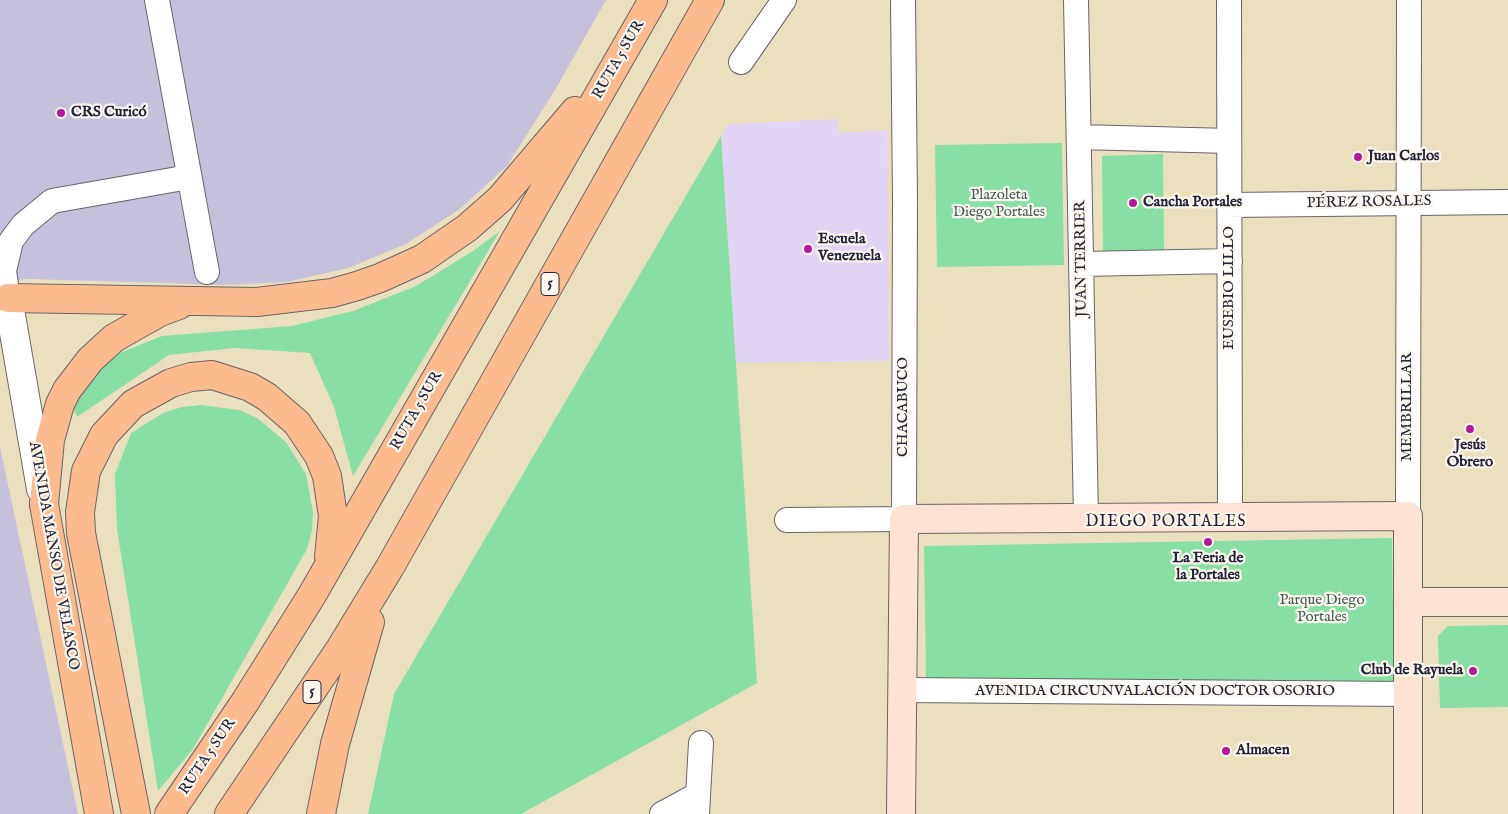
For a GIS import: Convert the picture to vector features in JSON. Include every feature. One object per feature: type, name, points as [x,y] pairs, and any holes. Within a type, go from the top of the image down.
[{"type":"main road","name":"RUTA 5 SUR","points":[[172,810],[245,702],[312,595],[653,0]]},
{"type":"main road","name":"5","points":[[229,814],[340,649],[390,567],[710,0]]},
{"type":"main road","points":[[4,301],[257,302],[332,293],[380,278],[422,259],[467,228],[500,199],[616,65]]},
{"type":"main road","points":[[44,504],[45,471],[54,423],[60,404],[76,377],[101,349],[114,338],[160,312],[192,301]]},
{"type":"main road","points":[[136,814],[81,532],[80,512],[84,478],[94,452],[118,418],[133,404],[158,389],[191,377],[212,375],[250,387],[283,409],[297,423],[319,456],[331,496],[333,516],[328,556],[312,595]]},
{"type":"main road","name":"AVENIDA MANSO DE VELASCO","points":[[44,504],[99,814]]},
{"type":"main road","points":[[904,520],[1408,516]]},
{"type":"main road","name":"MEMBRILLAR","points":[[1408,516],[1408,814]]},
{"type":"main road","name":"CHACABUCO","points":[[901,814],[904,520]]},
{"type":"main road","points":[[321,814],[335,744],[359,652],[390,567]]},
{"type":"main road","points":[[1408,602],[1508,602]]},
{"type":"street","points":[[157,0],[208,272]]},
{"type":"street","points":[[740,62],[784,0]]},
{"type":"street","name":"CHACABUCO","points":[[903,0],[905,200],[904,520]]},
{"type":"street","name":"JUAN TERRIER","points":[[1076,0],[1086,518]]},
{"type":"street","name":"EUSEBIO LILLO","points":[[1228,0],[1230,517]]},
{"type":"street","name":"MEMBRILLAR","points":[[1408,516],[1409,0]]},
{"type":"street","points":[[1080,137],[1229,141]]},
{"type":"street","points":[[4,301],[4,271],[11,241],[22,225],[52,201],[189,177]]},
{"type":"street","name":"PÉREZ ROSALES","points":[[1229,205],[1508,202]]},
{"type":"street","points":[[1082,264],[1230,261]]},
{"type":"street","name":"AVENIDA MANSO DE VELASCO","points":[[4,301],[9,347],[44,504]]},
{"type":"street","points":[[787,520],[904,520]]},
{"type":"street","name":"AVENIDA CIRCUNVALACIÓN DOCTOR OSORIO","points":[[902,690],[1408,694]]},
{"type":"street","points":[[662,814],[697,804],[702,743]]},
{"type":"shaded area","points":[[0,0],[606,0],[555,90],[507,166],[460,209],[406,244],[348,268],[287,282],[224,285],[28,279],[0,282]]},
{"type":"shaded area","name":"Escuela Venezuela","points":[[838,119],[839,133],[887,130],[889,361],[736,363],[721,136],[728,124]]},
{"type":"shaded area","points":[[0,447],[78,814],[0,814]]},
{"type":"green space","points":[[721,136],[757,683],[521,814],[368,814],[394,694]]},
{"type":"green space","name":"Plazoleta Diego Portales","points":[[1062,143],[1064,265],[937,267],[935,145]]},
{"type":"green space","name":"Cancha Portales","points":[[1163,154],[1164,250],[1103,251],[1102,156]]},
{"type":"green space","points":[[500,231],[353,476],[334,407],[310,353],[234,348],[169,355],[77,417],[71,404],[97,362],[162,336],[292,326],[353,311],[416,286],[473,251]]},
{"type":"green space","points":[[201,405],[239,410],[257,418],[286,442],[306,474],[313,512],[312,530],[307,549],[193,749],[158,791],[117,529],[115,474],[131,433],[163,413],[182,407]]},
{"type":"green space","name":"Parque Diego Portales","points":[[1392,538],[1394,681],[926,680],[924,546]]},
{"type":"green space","name":"Club de Rayuela","points":[[1508,625],[1508,707],[1440,708],[1438,636],[1448,626]]},
{"type":"place","name":"CRS Curicó","points":[[61,113]]},
{"type":"place","name":"Juan Carlos","points":[[1358,157]]},
{"type":"place","name":"Cancha Portales","points":[[1133,203]]},
{"type":"place","name":"Escuela Venezuela","points":[[808,249]]},
{"type":"place","name":"Jesús Obrero","points":[[1470,429]]},
{"type":"place","name":"La Feria de la Portales","points":[[1208,542]]},
{"type":"place","name":"Club de Rayuela","points":[[1473,671]]},
{"type":"place","name":"Almacen","points":[[1226,751]]},
{"type":"district","name":"DIEGO PORTALES","points":[[1166,523]]}]
